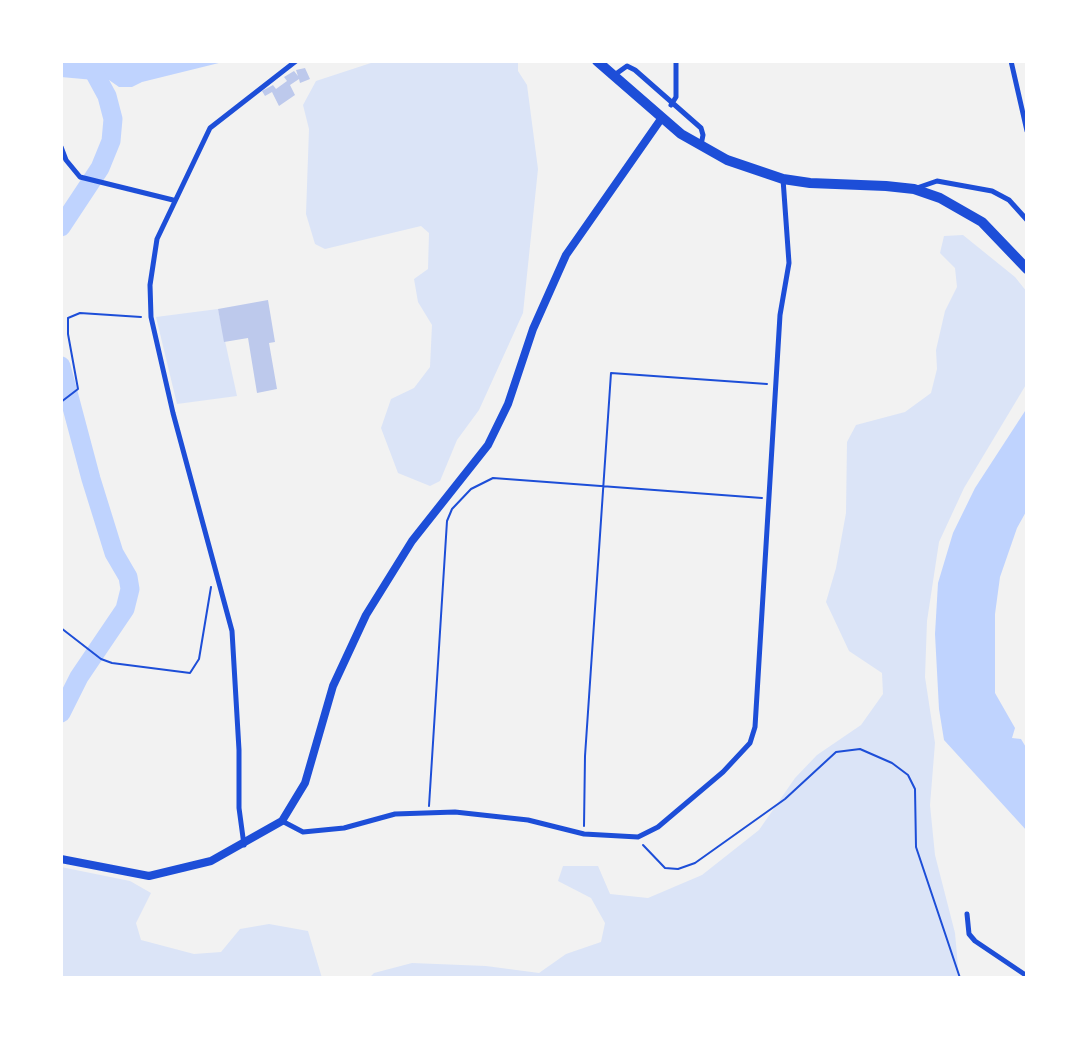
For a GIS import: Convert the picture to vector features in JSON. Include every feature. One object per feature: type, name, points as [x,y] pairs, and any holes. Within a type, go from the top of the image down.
[{"type":"highway","points":[[597,61],[661,119],[727,160],[783,179],[914,189],[940,198],[982,222],[1027,269]]},
{"type":"main road","points":[[61,859],[149,876],[211,861],[244,845],[282,821],[305,783],[332,686],[366,615],[412,541],[488,445],[508,404],[533,329],[566,255],[661,119]]},
{"type":"street","points":[[244,845],[239,808],[239,750],[232,631],[151,317],[152,257],[173,200],[210,128],[296,61]]},
{"type":"street","points":[[671,105],[676,97],[676,61]]},
{"type":"street","points":[[1011,61],[1027,131]]},
{"type":"street","points":[[613,76],[627,66],[635,69],[671,105],[701,128],[704,135],[701,145]]},
{"type":"street","points":[[61,147],[66,160],[80,177],[173,200]]},
{"type":"street","points":[[282,821],[303,832],[344,828],[395,814],[455,812],[514,818],[584,834],[638,837],[667,819],[723,772],[750,743],[755,727],[780,315],[789,263],[783,179]]},
{"type":"street","points":[[914,189],[937,181],[992,191],[1009,200],[1027,220]]},
{"type":"street","points":[[967,914],[969,934],[975,941],[1027,976]]},
{"type":"path","points":[[61,402],[78,388],[68,334],[68,318],[79,313],[151,317]]},
{"type":"path","points":[[584,834],[585,756],[611,373],[776,385]]},
{"type":"path","points":[[430,813],[428,792],[447,521],[452,509],[471,489],[493,478],[770,498]]},
{"type":"path","points":[[61,628],[101,659],[112,663],[190,673],[199,659],[212,582],[216,577]]},
{"type":"path","points":[[638,837],[649,854],[665,868],[678,869],[695,863],[785,799],[836,752],[860,749],[892,763],[908,775],[915,789],[916,847],[960,978]]},
{"type":"shaded area","points":[[377,61],[518,61],[518,71],[527,85],[538,169],[523,313],[479,410],[457,440],[440,481],[430,486],[398,473],[381,428],[391,399],[414,388],[430,367],[432,325],[418,302],[414,279],[428,269],[429,233],[421,226],[325,249],[315,244],[306,214],[309,129],[303,105],[316,81]]},
{"type":"shaded area","points":[[963,235],[1015,277],[1027,292],[1027,383],[964,488],[939,542],[927,621],[925,677],[935,743],[930,805],[935,855],[955,933],[959,978],[369,978],[374,973],[412,963],[486,966],[539,973],[566,954],[601,942],[605,923],[591,898],[558,881],[563,866],[598,866],[610,894],[648,898],[702,875],[759,830],[795,778],[817,755],[861,725],[883,694],[882,673],[849,651],[826,602],[836,568],[846,513],[847,442],[856,425],[905,412],[931,393],[937,369],[936,350],[945,311],[957,287],[955,268],[940,253],[944,236]]},
{"type":"shaded area","points":[[218,309],[237,396],[177,404],[156,317]]},
{"type":"shaded area","points":[[61,867],[130,881],[151,893],[136,923],[141,940],[194,954],[221,952],[240,929],[269,924],[308,931],[322,978],[61,978]]},
{"type":"water","points":[[61,61],[227,61],[142,82],[132,87],[119,87],[109,80],[99,86],[94,80],[61,77]]},
{"type":"water","points":[[1027,408],[1027,510],[1017,528],[1000,577],[995,614],[995,693],[1015,728],[1012,738],[1021,739],[1027,749],[1027,831],[944,740],[939,709],[935,634],[938,583],[953,533],[975,488]]},
{"type":"building","points":[[305,68],[310,79],[300,83],[299,79],[290,85],[295,95],[279,106],[272,92],[265,96],[262,91],[273,85],[276,89],[287,81],[284,77],[294,71],[298,76],[296,70]]},
{"type":"building","points":[[268,300],[275,342],[269,343],[277,389],[257,393],[248,338],[224,342],[218,309]]},
{"type":"waterway","points":[[61,227],[100,168],[111,141],[113,119],[107,96],[88,61]]},
{"type":"waterway","points":[[61,366],[91,479],[114,553],[128,577],[130,589],[125,609],[79,677],[61,713]]}]
